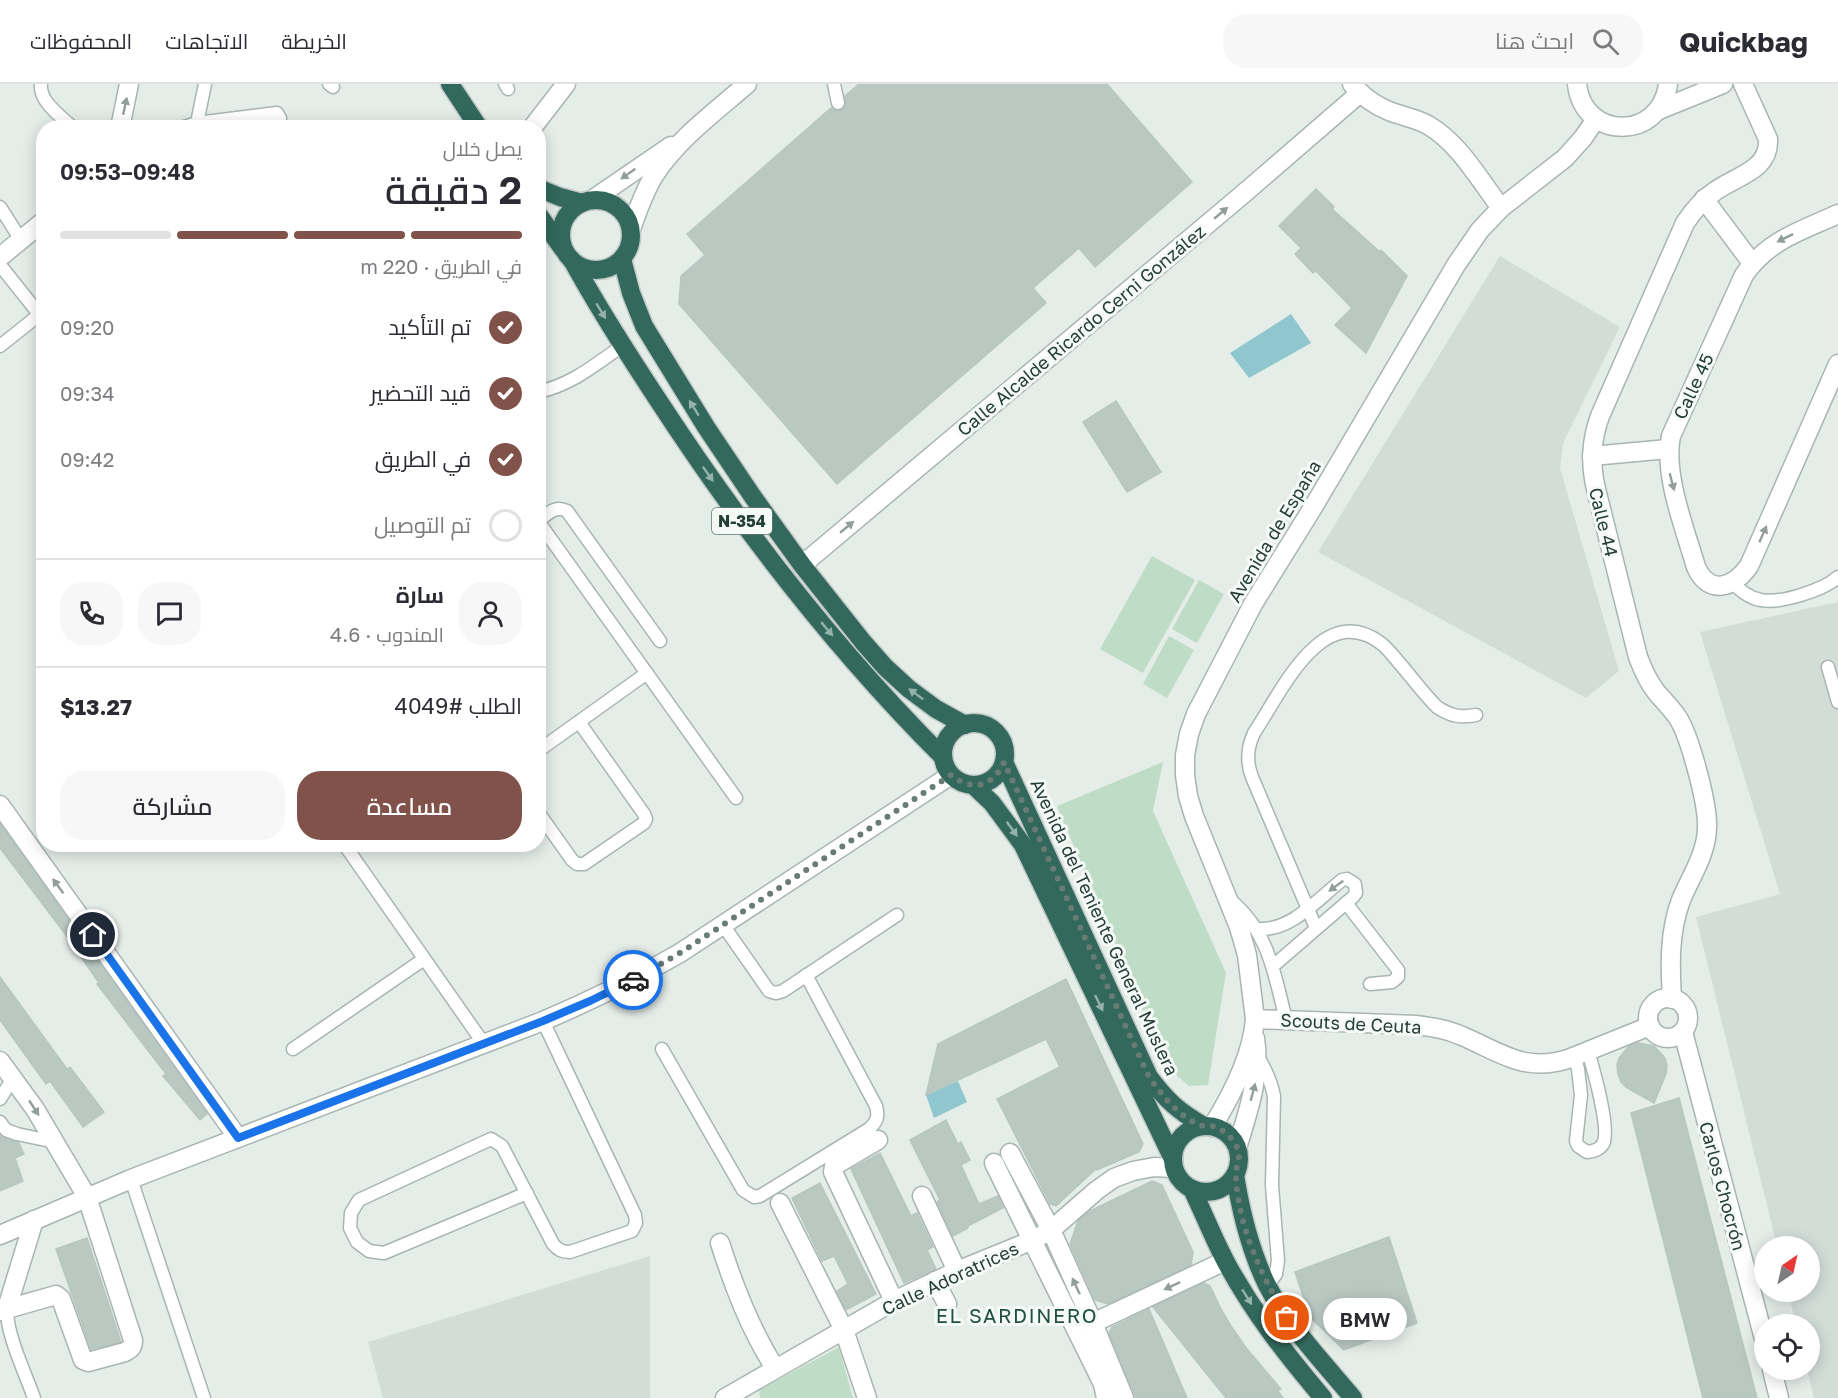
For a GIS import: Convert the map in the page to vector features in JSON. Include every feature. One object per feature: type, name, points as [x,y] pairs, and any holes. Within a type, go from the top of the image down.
[{"type":"highway","points":[[450,84],[474,120]]},
{"type":"highway","points":[[546,191],[560,197],[613,204],[627,219],[631,229],[628,250],[613,266],[592,270],[581,266],[569,256]]},
{"type":"highway","name":"N-354","points":[[587,202],[572,209],[565,218],[562,241],[622,346],[687,444],[792,587],[879,690],[943,757],[951,775]]},
{"type":"highway","name":"N-354","points":[[546,224],[569,256]]},
{"type":"highway","name":"N-354","points":[[622,259],[631,293],[644,326],[706,427],[802,565],[863,642],[909,689],[936,709],[965,725],[974,723],[992,729],[1003,744],[1004,762]]},
{"type":"highway","points":[[943,757],[948,737],[956,729],[965,725]]},
{"type":"highway","points":[[951,775],[973,786],[993,779],[1004,762]]},
{"type":"highway","name":"Avenida del Teniente General Muslera","points":[[1004,762],[1149,1077],[1164,1097],[1182,1114],[1208,1126]]},
{"type":"highway","name":"Avenida del Teniente General Muslera","points":[[973,786],[992,803],[1023,844],[1174,1163]]},
{"type":"highway","points":[[1208,1126],[1194,1128],[1179,1140],[1175,1149],[1174,1163],[1178,1176],[1192,1189],[1226,1261],[1268,1331],[1323,1398]]},
{"type":"highway","name":"N-354","points":[[1208,1126],[1228,1134],[1237,1148]]},
{"type":"highway","points":[[1237,1148],[1239,1157],[1235,1175],[1241,1213],[1252,1250],[1268,1285],[1287,1318],[1353,1398]]},
{"type":"highway","points":[[1192,1189],[1202,1192],[1223,1188],[1235,1175]]},
{"type":"street","points":[[122,120],[129,84]]},
{"type":"street","points":[[538,120],[566,84]]},
{"type":"street","points":[[631,229],[641,201],[655,175],[673,151],[694,129],[747,84]]},
{"type":"street","points":[[1577,84],[1578,93],[1585,108],[1596,119],[1608,125],[1622,127],[1648,119],[1659,110],[1723,84]]},
{"type":"street","points":[[1659,110],[1665,99],[1668,84]]},
{"type":"street","name":"Calle 44","points":[[1672,999],[1670,957],[1672,938],[1682,900],[1706,842],[1707,814],[1684,729],[1673,711],[1649,682],[1638,657],[1596,489],[1592,456],[1594,436],[1600,416],[1678,237],[1694,211],[1704,200],[1725,184],[1754,169],[1766,156],[1768,139],[1743,84]]},
{"type":"street","points":[[1356,88],[1373,103],[1427,125],[1448,139],[1501,208]]},
{"type":"street","name":"Calle Alcalde Ricardo Cerni González","points":[[802,565],[1242,195],[1356,88]]},
{"type":"street","name":"Avenida de España","points":[[1237,1148],[1255,1082],[1258,1057],[1246,956],[1239,927],[1188,796],[1185,755],[1189,734],[1196,714],[1252,604],[1312,509],[1450,274],[1480,230],[1501,208],[1564,158],[1583,138],[1596,119]]},
{"type":"street","points":[[587,202],[694,129]]},
{"type":"street","points":[[1704,200],[1752,263]]},
{"type":"street","name":"Calle 45","points":[[1733,583],[1722,586],[1710,585],[1701,577],[1696,567],[1670,474],[1668,448],[1675,424],[1744,275],[1752,263],[1772,245],[1784,238],[1838,214]]},
{"type":"street","points":[[0,257],[36,228]]},
{"type":"street","points":[[1733,583],[1749,566],[1838,364]]},
{"type":"street","points":[[1592,456],[1668,448]]},
{"type":"street","points":[[0,1235],[131,1179],[590,1001],[680,953],[951,775]]},
{"type":"street","points":[[0,805],[238,1138]]},
{"type":"street","points":[[1672,999],[1683,1005],[1688,1022],[1683,1032],[1671,1038],[1665,1038],[1653,1032],[1648,1020],[1651,1008],[1660,1000],[1672,999]]},
{"type":"street","name":"Scouts de Ceuta","points":[[1254,1024],[1286,1020],[1416,1025],[1459,1034],[1513,1060],[1534,1064],[1557,1062],[1650,1026]]},
{"type":"street","name":"Avenida de España","points":[[1208,1126],[1237,1080],[1254,1024]]},
{"type":"street","name":"Carlos Chocrón","points":[[1683,1032],[1757,1314]]},
{"type":"street","points":[[0,1061],[35,1109],[87,1197],[133,1346],[130,1350],[88,1362],[83,1360],[61,1299],[56,1295],[3,1309]]},
{"type":"street","points":[[878,1140],[834,1166],[833,1172],[894,1301]]},
{"type":"street","points":[[1010,1153],[1051,1230],[1124,1398]]},
{"type":"street","points":[[994,1163],[1104,1384],[1106,1398]]},
{"type":"street","name":"Calle Adoratrices","points":[[726,1398],[894,1301],[1051,1230],[1114,1178],[1133,1171],[1174,1163]]},
{"type":"street","points":[[922,1196],[957,1271]]},
{"type":"street","points":[[780,1203],[844,1330],[867,1398]]},
{"type":"street","points":[[3,1309],[34,1220]]},
{"type":"street","points":[[720,1243],[749,1323],[775,1368]]},
{"type":"street","points":[[1093,1323],[1226,1261]]},
{"type":"street","points":[[935,1281],[947,1304]]},
{"type":"street","points":[[1774,1380],[1779,1398]]},
{"type":"lane","points":[[198,120],[205,84]]},
{"type":"lane","points":[[834,84],[838,103]]},
{"type":"lane","points":[[38,86],[43,98],[65,120]]},
{"type":"lane","points":[[224,120],[278,114],[280,118],[278,120]]},
{"type":"lane","points":[[0,207],[21,240]]},
{"type":"lane","points":[[0,265],[36,307]]},
{"type":"lane","points":[[0,346],[36,317]]},
{"type":"lane","points":[[546,390],[573,381],[622,346]]},
{"type":"lane","points":[[546,515],[555,509],[562,508],[567,512],[660,640]]},
{"type":"lane","points":[[546,532],[736,798]]},
{"type":"lane","points":[[1733,583],[1749,597],[1771,601],[1815,591],[1838,577]]},
{"type":"lane","points":[[1316,928],[1252,777],[1248,760],[1250,742],[1273,700],[1302,662],[1323,640],[1342,632],[1360,633],[1370,636],[1384,646],[1437,707],[1444,712],[1460,717],[1476,715]]},
{"type":"lane","points":[[1828,667],[1838,702]]},
{"type":"lane","points":[[546,745],[647,673]]},
{"type":"lane","points":[[546,823],[572,860],[577,864],[584,864],[644,823],[646,819],[579,722]]},
{"type":"lane","points":[[350,852],[484,1044]]},
{"type":"lane","points":[[1258,929],[1267,930],[1284,925],[1342,880],[1347,879],[1355,884],[1356,893],[1273,966]]},
{"type":"lane","points":[[1229,899],[1258,929],[1273,966],[1286,1020]]},
{"type":"lane","points":[[1346,903],[1398,970],[1398,977],[1392,982],[1370,984]]},
{"type":"lane","points":[[723,925],[769,991],[776,993],[783,991],[897,915]]},
{"type":"lane","points":[[293,1049],[424,959]]},
{"type":"lane","points":[[662,1049],[743,1190],[754,1197],[760,1196],[869,1129],[876,1123],[878,1114],[876,1106],[806,975]]},
{"type":"lane","points":[[527,1193],[384,1253],[369,1251],[357,1242],[350,1228],[351,1213],[359,1200],[491,1139],[502,1146],[557,1249],[570,1252],[632,1231],[636,1223],[635,1215],[543,1021]]},
{"type":"lane","points":[[1581,1054],[1600,1100],[1606,1133],[1604,1143],[1597,1150],[1587,1152],[1578,1146],[1576,1141],[1581,1095],[1581,1054]]},
{"type":"lane","points":[[1258,1057],[1266,1069],[1274,1096],[1272,1185],[1278,1261],[1276,1274],[1268,1285]]},
{"type":"lane","points":[[0,1099],[13,1078]]},
{"type":"lane","points":[[0,1122],[6,1130],[55,1142]]},
{"type":"lane","points":[[131,1179],[204,1398]]},
{"type":"lane","points":[[3,1309],[34,1398]]},
{"type":"shaded area","points":[[1500,256],[1620,327],[1563,443],[1560,468],[1619,671],[1586,698],[1318,552]]},
{"type":"shaded area","points":[[1838,602],[1838,1398],[1814,1398],[1810,1380],[1820,1380],[1820,1314],[1794,1314],[1790,1302],[1820,1302],[1820,1236],[1775,1236],[1696,917],[1780,894],[1700,632]]},
{"type":"shaded area","points":[[650,1256],[650,1398],[383,1398],[368,1342]]},
{"type":"green space","points":[[1152,556],[1195,580],[1143,673],[1100,649]]},
{"type":"green space","points":[[1199,580],[1224,594],[1197,643],[1172,629]]},
{"type":"green space","points":[[1169,636],[1194,650],[1167,698],[1143,684]]},
{"type":"green space","points":[[1163,762],[1153,811],[1226,973],[1208,1085],[1189,1086],[1167,1067],[1057,806]]},
{"type":"green space","points":[[839,1347],[853,1398],[760,1398],[759,1390]]},
{"type":"water","points":[[1291,314],[1311,343],[1249,378],[1230,353]]},
{"type":"water","points":[[958,1081],[967,1102],[934,1118],[926,1095]]},
{"type":"building","points":[[859,84],[1107,84],[1192,182],[1095,267],[1079,248],[1033,288],[1046,303],[837,484],[679,304],[681,276],[705,255],[687,234],[831,108],[836,111],[843,109],[846,105],[845,96]]},
{"type":"building","points":[[1316,189],[1334,207],[1332,209],[1380,252],[1381,250],[1407,276],[1366,353],[1335,325],[1352,308],[1316,271],[1313,273],[1295,254],[1301,248],[1279,226]]},
{"type":"building","points":[[1116,401],[1161,472],[1127,492],[1083,422]]},
{"type":"building","points":[[0,824],[207,1114],[200,1120],[163,1076],[166,1074],[97,984],[99,983],[66,935],[0,848]]},
{"type":"building","points":[[0,977],[67,1069],[70,1067],[104,1112],[83,1127],[50,1081],[46,1084],[0,1020]]},
{"type":"building","points":[[1066,979],[1143,1144],[1139,1152],[1097,1170],[1098,1167],[1056,1206],[1050,1204],[997,1099],[1060,1067],[1046,1039],[926,1095],[938,1044]]},
{"type":"building","points":[[1638,1043],[1654,1046],[1665,1058],[1666,1074],[1654,1103],[1627,1088],[1621,1082],[1618,1074],[1619,1058],[1629,1046]]},
{"type":"building","points":[[1679,1098],[1757,1398],[1703,1398],[1631,1113]]},
{"type":"building","points":[[946,1120],[958,1144],[961,1142],[970,1160],[961,1165],[979,1204],[998,1196],[1003,1208],[953,1236],[937,1202],[940,1200],[910,1140]]},
{"type":"building","points":[[0,1136],[19,1143],[24,1154],[15,1158],[23,1181],[0,1191]]},
{"type":"building","points":[[880,1153],[911,1216],[917,1213],[933,1247],[927,1250],[936,1269],[904,1283],[851,1169]]},
{"type":"building","points":[[1152,1181],[1162,1185],[1193,1252],[1191,1265],[1108,1304],[1095,1300],[1070,1244],[1078,1221],[1090,1211]]},
{"type":"building","points":[[820,1183],[876,1294],[846,1310],[837,1291],[848,1284],[834,1256],[822,1261],[792,1198]]},
{"type":"building","points":[[1389,1237],[1417,1323],[1344,1350],[1310,1317],[1295,1272]]},
{"type":"building","points":[[87,1238],[121,1342],[91,1349],[56,1249]]},
{"type":"building","points":[[1204,1283],[1210,1286],[1221,1309],[1247,1349],[1281,1389],[1278,1391],[1283,1398],[1226,1398],[1153,1307]]},
{"type":"building","points":[[1149,1309],[1187,1398],[1136,1398],[1109,1333],[1112,1327]]},
{"type":"way so far","points":[[633,980],[680,953],[951,775],[973,786],[993,779],[1004,762],[1149,1077],[1164,1097],[1182,1114],[1204,1126],[1212,1126],[1228,1134],[1237,1148],[1239,1157],[1235,1175],[1241,1213],[1252,1250],[1287,1318]]},
{"type":"place","name":"BMW","points":[[1287,1318]]},
{"type":"district","name":"EL SARDINERO","points":[[1017,1315]]},
{"type":"route","points":[[93,935],[238,1138],[543,1021],[633,980]]}]
